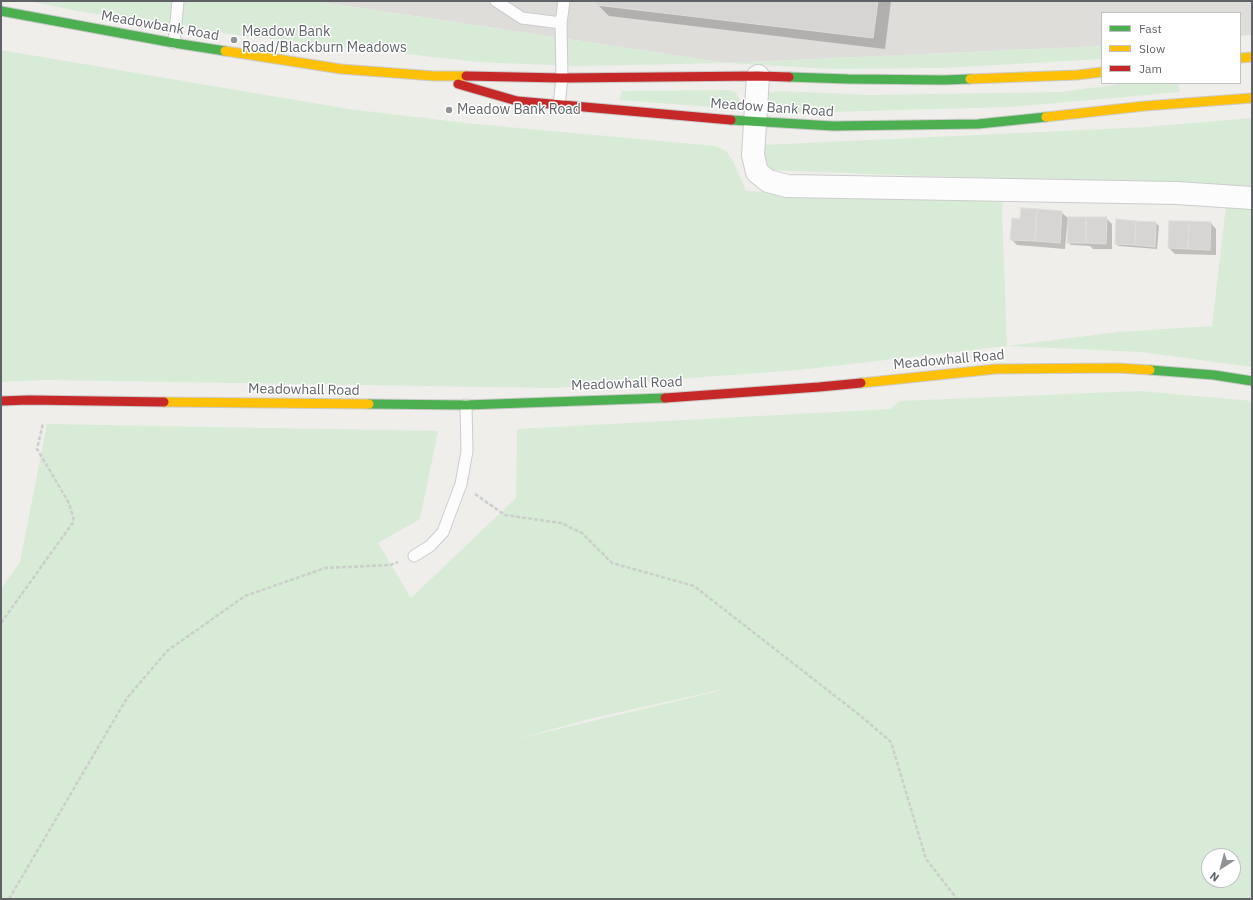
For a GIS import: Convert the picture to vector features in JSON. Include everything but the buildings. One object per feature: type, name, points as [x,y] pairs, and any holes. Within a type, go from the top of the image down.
[{"type":"main road","name":"Meadowbank Road","points":[[1,11],[174,43],[341,68],[434,76]]},
{"type":"main road","points":[[1241,58],[1252,57]]},
{"type":"main road","name":"Meadow Bank Road","points":[[434,76],[562,78],[758,76],[944,80],[1077,75],[1101,72]]},
{"type":"main road","name":"Meadow Bank Road","points":[[434,76],[517,101],[754,122],[833,126],[978,124],[1145,106],[1252,98]]},
{"type":"main road","points":[[1219,89],[1220,100]]},
{"type":"main road","name":"Meadowhall Road","points":[[1,401],[29,400],[466,405],[665,397],[819,386],[996,369],[1118,368],[1214,375],[1252,381]]},
{"type":"street","points":[[758,76],[753,156],[757,172],[768,181],[787,186],[1169,193],[1252,198]]},
{"type":"lane","points":[[174,43],[178,1]]},
{"type":"lane","points":[[496,1],[522,18],[562,23]]},
{"type":"lane","points":[[559,105],[562,78],[562,23],[564,1]]},
{"type":"lane","points":[[414,556],[430,546],[443,532],[461,484],[467,451],[466,405]]},
{"type":"path","points":[[1,623],[74,521],[69,503],[37,449],[48,401]]},
{"type":"path","points":[[461,484],[505,514],[561,523],[582,533],[612,563],[694,586],[862,716],[891,742],[926,859],[957,899]]},
{"type":"path","points":[[9,899],[127,698],[167,651],[245,596],[325,568],[390,565],[414,556]]},
{"type":"shaded area","points":[[314,1],[1252,1],[1252,35],[1241,36],[1241,12],[1101,12],[1101,46],[727,63]]},
{"type":"green space","points":[[29,1],[314,1],[727,63],[575,66],[478,62],[245,36],[77,11]]},
{"type":"green space","points":[[1101,46],[1101,59],[943,68],[832,69],[727,63]]},
{"type":"green space","points":[[1,50],[348,109],[475,124],[715,146],[726,151],[733,161],[746,191],[862,197],[1003,200],[1002,212],[1007,346],[799,370],[553,388],[46,380],[1,382]]},
{"type":"green space","points":[[1121,84],[1178,84],[1180,92],[1011,107],[828,112],[774,113],[767,108],[766,101],[769,93],[779,91],[869,95],[1060,92]]},
{"type":"green space","points":[[728,90],[735,92],[740,100],[736,106],[725,108],[619,100],[622,91]]},
{"type":"green space","points":[[1252,118],[1252,193],[1006,179],[768,170],[763,145],[1147,127]]},
{"type":"green space","points":[[1226,206],[1252,207],[1252,367],[1141,352],[1007,346],[1118,332],[1212,326]]},
{"type":"green space","points":[[1140,391],[1252,401],[1252,899],[1,899],[1,589],[20,562],[47,424],[438,431],[420,519],[378,543],[411,598],[516,498],[517,429],[890,409],[900,401]],"holes":[[[719,691],[517,739],[589,719]]]},
{"type":"traffic: fast","points":[[1,11],[225,51]]},
{"type":"traffic: fast","points":[[789,77],[848,79],[970,79]]},
{"type":"traffic: fast","points":[[731,120],[833,126],[978,124],[1046,117]]},
{"type":"traffic: fast","points":[[1150,370],[1214,375],[1252,381]]},
{"type":"traffic: fast","points":[[369,404],[466,405],[665,398]]},
{"type":"traffic: slow","points":[[225,51],[341,69],[434,76],[466,76]]},
{"type":"traffic: slow","points":[[1241,58],[1252,57]]},
{"type":"traffic: slow","points":[[970,79],[1077,75],[1101,72]]},
{"type":"traffic: slow","points":[[1046,117],[1145,106],[1252,98]]},
{"type":"traffic: slow","points":[[861,383],[996,369],[1118,368],[1150,370]]},
{"type":"traffic: slow","points":[[164,402],[369,404]]},
{"type":"traffic: jam","points":[[466,76],[562,78],[789,77]]},
{"type":"traffic: jam","points":[[458,84],[517,101],[731,120]]},
{"type":"traffic: jam","points":[[665,398],[861,383]]},
{"type":"traffic: jam","points":[[1,401],[164,402]]},
{"type":"place","name":"Meadow Bank Road/Blackburn Meadows","points":[[234,40]]},
{"type":"place","name":"Meadow Bank Road","points":[[449,110]]}]
